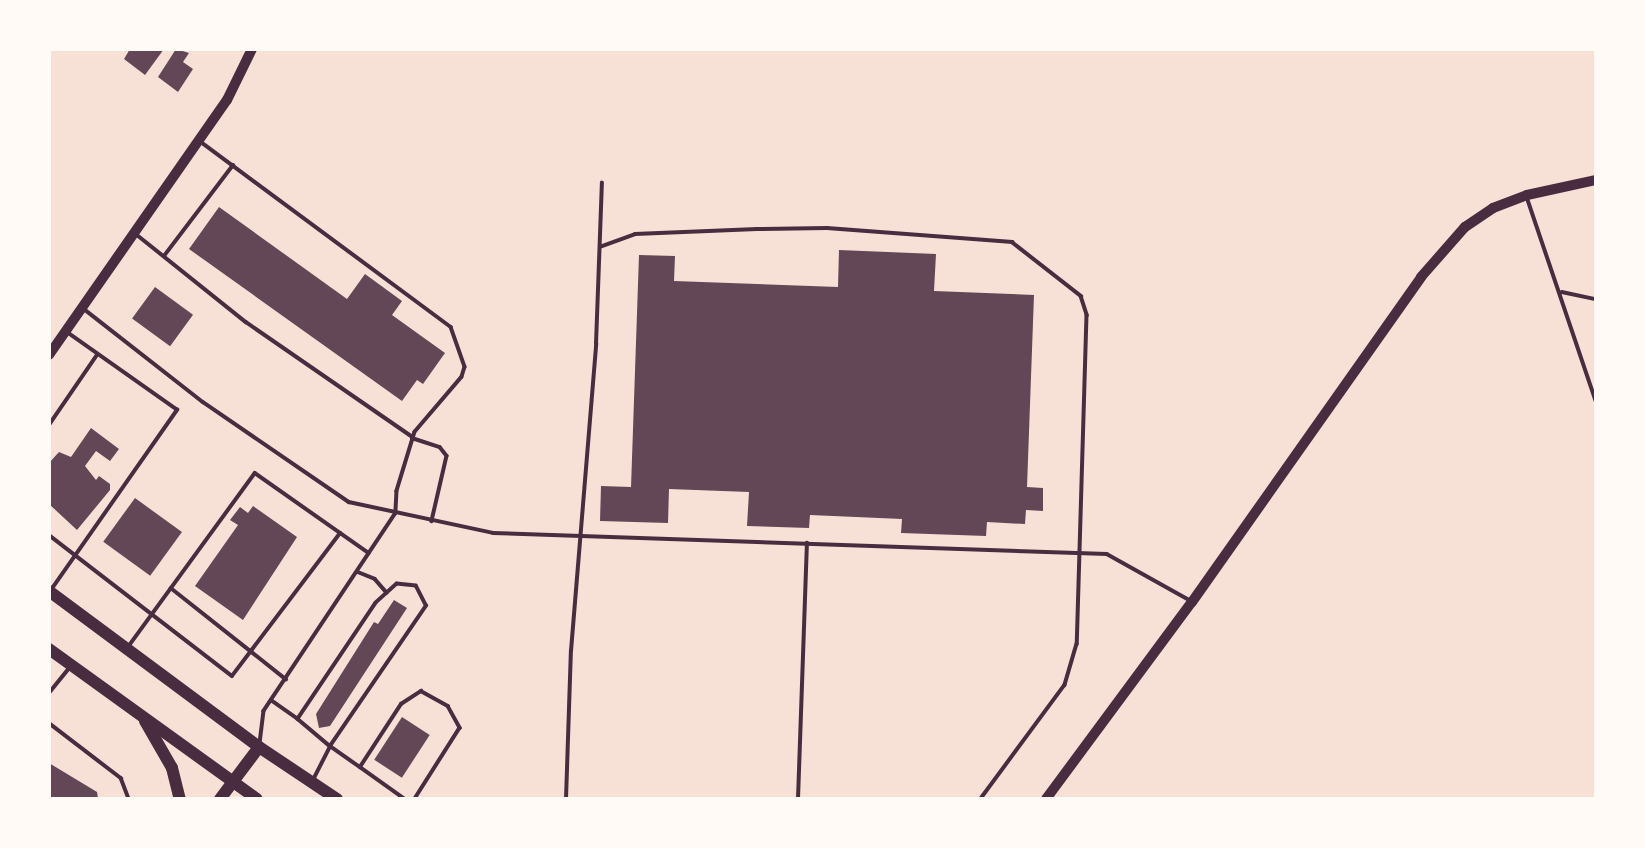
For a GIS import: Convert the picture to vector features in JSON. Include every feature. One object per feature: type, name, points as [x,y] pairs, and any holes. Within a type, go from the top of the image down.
[{"type":"main road","points":[[49,591],[259,747],[337,799]]},
{"type":"main road","points":[[49,649],[257,799]]},
{"type":"main road","points":[[141,715],[172,768],[180,799]]},
{"type":"main road","points":[[220,799],[259,747]]},
{"type":"street","points":[[49,355],[227,100],[251,49]]},
{"type":"street","points":[[1047,799],[1192,602],[1421,277],[1465,227],[1493,208],[1527,195],[1596,180]]},
{"type":"lane","points":[[199,140],[451,327],[464,353],[463,377],[412,438],[397,491],[396,513],[264,711],[259,747]]},
{"type":"lane","points":[[164,256],[233,165]]},
{"type":"lane","points":[[566,799],[602,183]]},
{"type":"lane","points":[[1527,195],[1562,292],[1596,401]]},
{"type":"lane","points":[[600,247],[635,234],[827,228],[1012,242],[1033,255],[1081,296],[1087,315],[1077,644],[1071,671],[981,799]]},
{"type":"lane","points":[[134,233],[246,322],[412,438],[440,447],[447,456],[432,521]]},
{"type":"lane","points":[[1562,292],[1596,299]]},
{"type":"lane","points":[[82,308],[203,402],[349,502],[493,533],[1107,554],[1192,602]]},
{"type":"lane","points":[[49,591],[177,410],[65,331]]},
{"type":"lane","points":[[49,425],[97,355]]},
{"type":"lane","points":[[127,649],[255,473],[369,554]]},
{"type":"lane","points":[[49,535],[232,676],[340,533]]},
{"type":"lane","points":[[798,799],[807,543]]},
{"type":"lane","points":[[357,572],[375,579],[387,593]]},
{"type":"lane","points":[[298,719],[387,593],[397,584],[416,586],[426,606],[330,746],[312,782]]},
{"type":"lane","points":[[171,587],[286,679]]},
{"type":"lane","points":[[49,693],[72,665]]},
{"type":"lane","points":[[360,767],[401,704],[421,691],[448,706],[460,728],[415,799]]},
{"type":"lane","points":[[271,700],[405,799]]},
{"type":"lane","points":[[49,723],[121,778],[129,799]]},
{"type":"building","points":[[130,49],[164,49],[145,75],[124,59]]},
{"type":"building","points":[[176,49],[189,53],[183,62],[193,69],[178,92],[158,77]]},
{"type":"building","points":[[219,207],[347,299],[365,274],[402,301],[392,315],[445,353],[423,384],[417,380],[402,401],[189,249]]},
{"type":"building","points":[[839,250],[936,254],[934,291],[1034,295],[1027,487],[1043,488],[1043,511],[1026,510],[1025,524],[987,522],[986,536],[901,533],[902,519],[810,515],[809,528],[747,526],[749,492],[669,489],[668,523],[600,521],[601,486],[631,487],[639,255],[675,256],[674,281],[838,287]]},
{"type":"building","points":[[155,287],[193,315],[170,346],[132,319]]},
{"type":"building","points":[[91,428],[119,449],[110,461],[96,451],[85,466],[96,480],[99,476],[110,484],[110,490],[77,530],[49,504],[49,463],[59,452],[71,457]]},
{"type":"building","points":[[135,498],[182,532],[150,576],[103,542]]},
{"type":"building","points":[[253,506],[297,537],[243,620],[195,586],[238,525],[230,520],[240,507],[248,513]]},
{"type":"building","points":[[394,600],[407,608],[330,726],[319,728],[316,714],[374,622],[378,624]]},
{"type":"building","points":[[402,717],[430,735],[402,778],[374,760]]},
{"type":"building","points":[[49,763],[97,792],[98,799],[49,799]]}]
